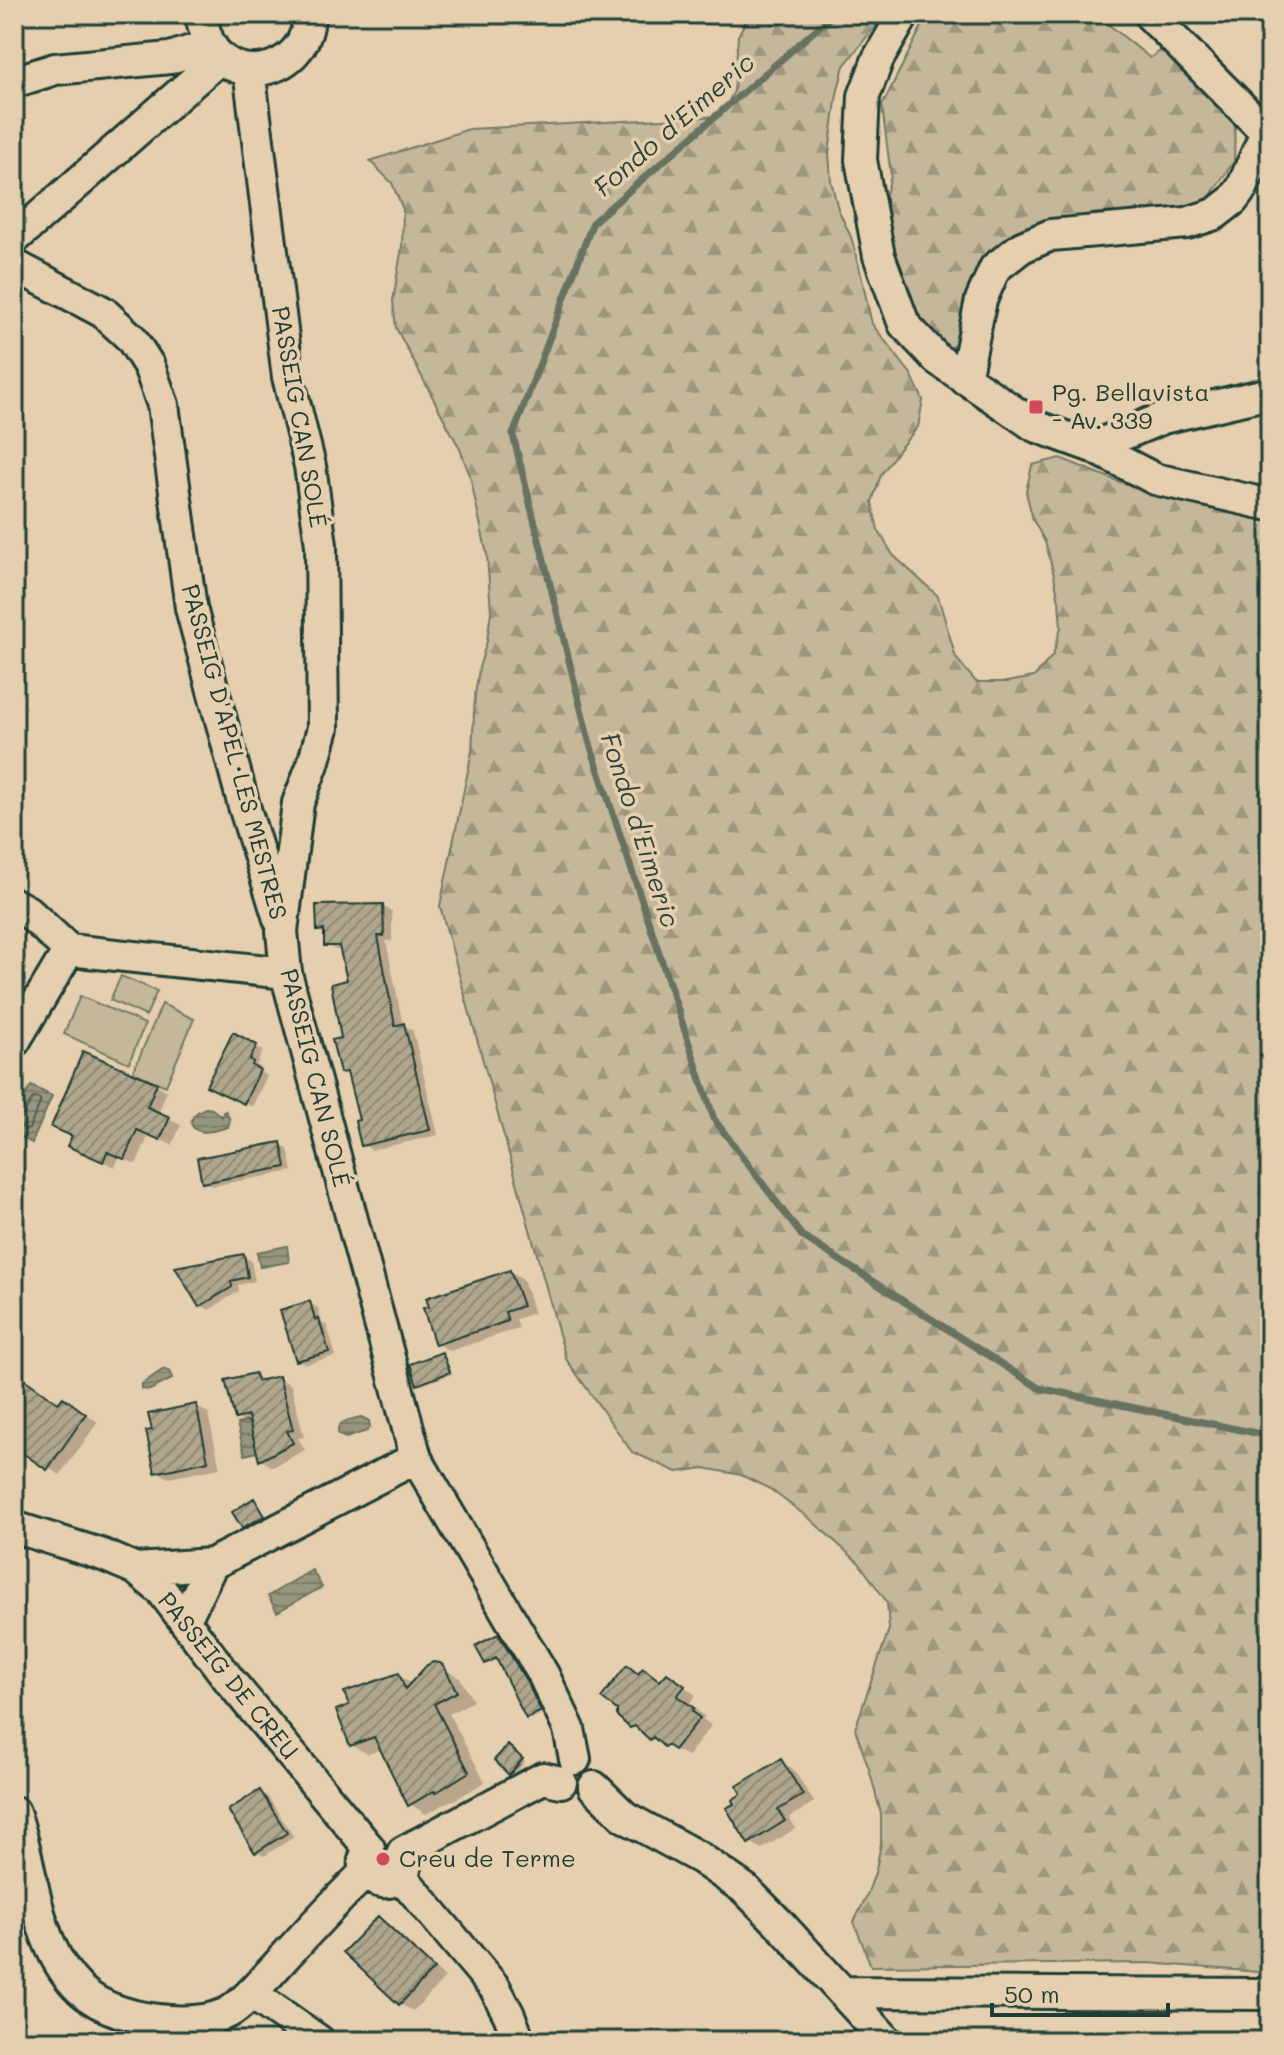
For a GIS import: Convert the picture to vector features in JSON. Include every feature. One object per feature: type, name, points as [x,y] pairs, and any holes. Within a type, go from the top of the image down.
[{"type":"street","points":[[202,14],[201,19],[214,51],[234,66],[249,70],[271,69],[289,60],[302,45],[309,27],[309,14]]},
{"type":"street","points":[[904,14],[878,59],[864,96],[861,160],[879,256],[904,324],[937,359],[1035,426],[1093,447],[1155,479],[1270,505]]},
{"type":"street","points":[[965,379],[981,300],[995,268],[1022,247],[1051,235],[1187,223],[1215,214],[1233,200],[1242,188],[1268,132],[1140,17]]},
{"type":"street","points":[[14,82],[55,69],[214,51]]},
{"type":"street","points":[[14,239],[214,51]]},
{"type":"street","name":"PASSEIG CAN SOLÉ","points":[[249,70],[288,377],[310,466],[321,545],[323,728],[298,803],[282,931],[286,973],[416,1458],[543,1674],[569,1729],[568,1770]]},
{"type":"street","name":"PASSEIG D'APEL·LES MESTRES","points":[[14,265],[103,312],[131,338],[149,366],[163,405],[191,608],[244,806],[282,931]]},
{"type":"street","points":[[1093,447],[1163,418],[1270,393]]},
{"type":"street","points":[[14,904],[27,911],[69,950],[286,973]]},
{"type":"street","points":[[14,1042],[69,950]]},
{"type":"street","points":[[136,1569],[212,1564],[416,1458]]},
{"type":"street","name":"PASSEIG DE CREU","points":[[14,1527],[103,1555],[136,1569],[162,1591],[368,1860]]},
{"type":"street","points":[[185,1620],[212,1564]]},
{"type":"street","points":[[14,1812],[25,1843],[31,1884],[46,1933],[73,1984],[90,1999],[116,2011],[146,2019],[203,2020],[228,2013],[251,1993],[368,1860],[376,1882],[390,1883],[402,1864],[543,1778],[587,1760],[595,1769],[597,1780],[594,1787],[625,1817],[700,1858],[745,1889],[887,2041]]},
{"type":"street","points":[[402,1864],[495,1988],[519,2041]]},
{"type":"street","points":[[843,1992],[1270,1994]]},
{"type":"street","points":[[251,1993],[319,2041]]},
{"type":"green space","points":[[749,14],[882,14],[844,66],[829,153],[831,181],[838,209],[851,237],[872,324],[911,374],[923,400],[918,427],[881,475],[872,502],[878,530],[893,555],[938,596],[956,658],[976,682],[1007,682],[1034,677],[1053,655],[1061,627],[1053,571],[1045,542],[1033,520],[1026,492],[1032,465],[1060,458],[1120,482],[1270,520],[1270,1973],[1148,1963],[871,1966],[854,1922],[876,1870],[881,1843],[881,1814],[855,1729],[889,1629],[887,1602],[859,1563],[810,1519],[770,1489],[741,1475],[704,1468],[677,1472],[632,1452],[566,1359],[440,906],[472,751],[475,695],[491,612],[487,555],[470,476],[460,449],[396,328],[393,301],[402,246],[403,209],[392,183],[370,161],[469,129],[721,116],[734,91],[738,36]]},
{"type":"green space","points":[[928,14],[1099,14],[1150,58],[1164,48],[1235,122],[1234,161],[1200,211],[1098,213],[1036,224],[989,255],[964,303],[963,341],[946,350],[913,320],[880,217],[891,176],[882,106]]},
{"type":"green space","points":[[121,976],[157,991],[146,1016],[110,1000]]},
{"type":"green space","points":[[80,996],[145,1024],[129,1063],[64,1034]]},
{"type":"green space","points":[[162,1004],[194,1019],[166,1086],[133,1072]]},
{"type":"water","points":[[31,1086],[52,1096],[32,1143],[22,1137],[14,1125],[17,1110]]},
{"type":"water","points":[[206,1108],[222,1117],[226,1111],[230,1120],[228,1127],[207,1132],[195,1129],[192,1119]]},
{"type":"water","points":[[287,1246],[289,1262],[260,1267],[257,1252]]},
{"type":"water","points":[[164,1369],[170,1372],[172,1379],[150,1390],[142,1389],[142,1384]]},
{"type":"water","points":[[361,1417],[369,1421],[367,1431],[346,1438],[339,1435],[341,1424]]},
{"type":"water","points":[[249,1421],[257,1452],[245,1455],[237,1424]]},
{"type":"water","points":[[312,1570],[322,1587],[277,1612],[268,1596]]},
{"type":"building","points":[[383,904],[384,936],[378,936],[395,1026],[404,1023],[430,1130],[361,1146],[355,1121],[359,1120],[347,1072],[340,1073],[332,1040],[341,1038],[331,984],[347,980],[339,946],[324,946],[324,930],[317,931],[316,905]]},
{"type":"building","points":[[233,1032],[257,1045],[250,1059],[252,1065],[260,1070],[244,1104],[206,1086]]},
{"type":"building","points":[[83,1051],[157,1083],[147,1107],[170,1117],[160,1140],[137,1130],[124,1159],[107,1152],[103,1162],[67,1146],[72,1136],[51,1127]]},
{"type":"building","points":[[281,1142],[286,1167],[202,1183],[197,1158]]},
{"type":"building","points":[[244,1254],[248,1277],[231,1281],[232,1287],[199,1307],[175,1267]]},
{"type":"building","points":[[510,1270],[523,1306],[505,1312],[508,1321],[435,1345],[423,1308],[429,1307],[426,1298]]},
{"type":"building","points":[[310,1301],[329,1352],[296,1361],[280,1310]]},
{"type":"building","points":[[442,1352],[450,1372],[417,1385],[410,1364]]},
{"type":"building","points":[[14,1372],[58,1403],[63,1397],[86,1414],[47,1470],[14,1447]]},
{"type":"building","points":[[255,1373],[257,1381],[279,1376],[293,1430],[287,1431],[293,1443],[259,1461],[248,1416],[235,1419],[225,1380]]},
{"type":"building","points":[[196,1404],[208,1461],[155,1473],[146,1431],[152,1430],[148,1414]]},
{"type":"building","points":[[254,1498],[265,1516],[242,1528],[232,1512]]},
{"type":"building","points":[[498,1634],[541,1711],[526,1719],[496,1658],[485,1664],[475,1646]]},
{"type":"building","points":[[433,1662],[444,1666],[457,1692],[434,1704],[469,1772],[408,1806],[374,1737],[350,1746],[336,1710],[349,1705],[344,1692],[399,1673],[405,1689]]},
{"type":"building","points":[[627,1665],[638,1674],[643,1668],[660,1681],[667,1673],[685,1686],[677,1696],[694,1708],[692,1711],[700,1718],[674,1750],[667,1745],[664,1747],[653,1737],[650,1740],[635,1726],[630,1728],[617,1716],[617,1710],[601,1698]]},
{"type":"building","points":[[508,1745],[523,1759],[509,1775],[494,1760]]},
{"type":"building","points":[[781,1759],[803,1795],[778,1810],[785,1821],[748,1844],[726,1808],[734,1804],[732,1800],[741,1794],[737,1786]]},
{"type":"building","points":[[260,1790],[287,1833],[255,1853],[228,1810]]},
{"type":"building","points":[[378,1916],[434,1969],[399,2005],[343,1952]]},
{"type":"waterway","name":"Fondo d'Eimeric","points":[[834,14],[593,222],[513,435],[589,741],[714,1119],[802,1236],[1039,1388],[1270,1436]]},
{"type":"place","name":"Pg. Bellavista - Av. 339","points":[[1036,407]]},
{"type":"place","name":"Creu de Terme","points":[[383,1859]]}]
